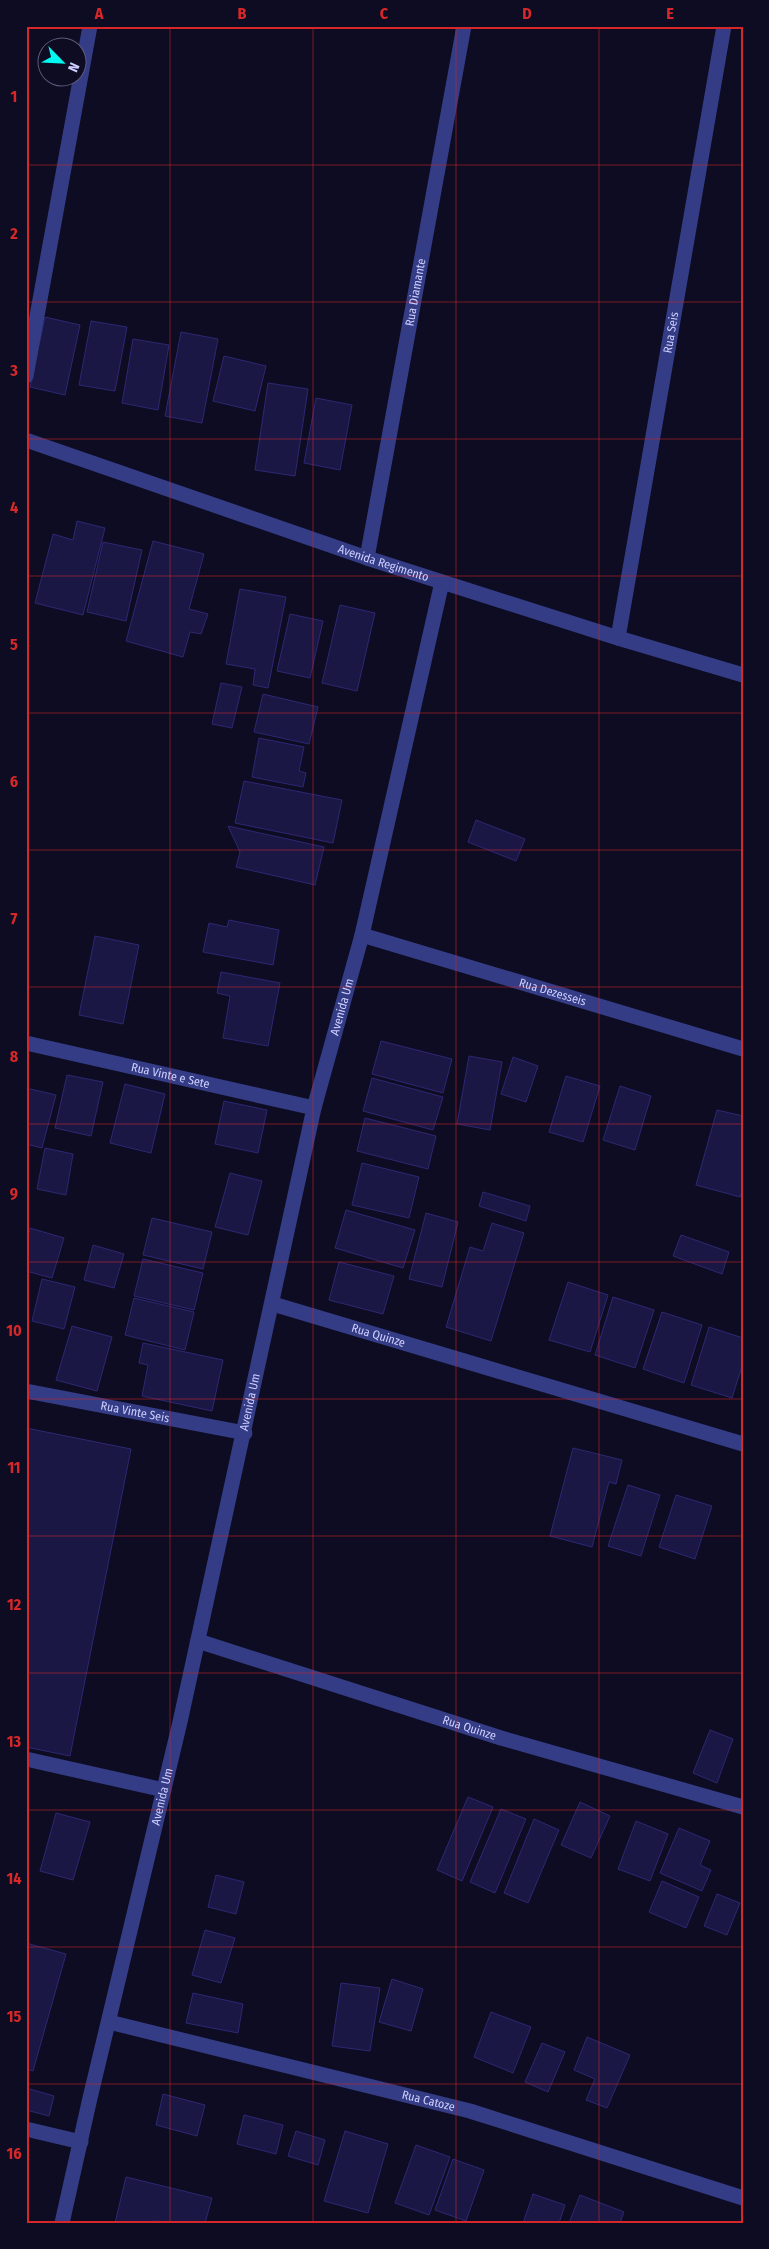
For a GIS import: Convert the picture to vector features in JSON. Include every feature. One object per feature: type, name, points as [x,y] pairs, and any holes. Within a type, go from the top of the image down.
[{"type":"street","points":[[26,376],[90,26]]},
{"type":"street","name":"Rua Diamante","points":[[367,558],[464,26]]},
{"type":"street","name":"Rua Seis","points":[[618,638],[724,26]]},
{"type":"street","name":"Avenida Regimento","points":[[26,440],[367,558],[618,638],[743,675]]},
{"type":"street","name":"Avenida Um","points":[[62,2223],[198,1641],[245,1433],[314,1108],[362,935],[442,582]]},
{"type":"street","name":"Rua Dezesseis","points":[[362,935],[743,1049]]},
{"type":"street","name":"Rua Vinte e Sete","points":[[26,1043],[314,1108]]},
{"type":"street","name":"Rua Quinze","points":[[273,1304],[743,1444]]},
{"type":"street","name":"Rua Vinte Seis","points":[[26,1392],[245,1433]]},
{"type":"street","name":"Rua Quinze","points":[[198,1641],[501,1738],[743,1807]]},
{"type":"street","points":[[26,1759],[164,1790]]},
{"type":"street","name":"Rua Catoze","points":[[109,2022],[470,2111],[743,2198]]},
{"type":"street","points":[[26,2129],[81,2142]]},
{"type":"building","points":[[45,317],[80,325],[65,395],[30,387]]},
{"type":"building","points":[[91,321],[127,327],[115,391],[79,385]]},
{"type":"building","points":[[181,332],[218,339],[202,423],[165,416]]},
{"type":"building","points":[[133,339],[169,345],[158,410],[122,403]]},
{"type":"building","points":[[224,356],[266,366],[255,411],[213,401]]},
{"type":"building","points":[[268,383],[308,389],[295,476],[255,470]]},
{"type":"building","points":[[316,398],[352,405],[340,470],[304,463]]},
{"type":"building","points":[[77,521],[105,528],[83,615],[35,603],[53,534],[73,540]]},
{"type":"building","points":[[153,541],[204,554],[189,609],[208,614],[201,634],[190,632],[183,657],[126,641]]},
{"type":"building","points":[[103,542],[142,550],[126,621],[87,612]]},
{"type":"building","points":[[240,589],[286,597],[268,688],[253,685],[255,669],[226,664]]},
{"type":"building","points":[[340,605],[375,613],[357,691],[322,683]]},
{"type":"building","points":[[290,614],[323,621],[310,678],[277,671]]},
{"type":"building","points":[[221,683],[242,687],[232,728],[212,724]]},
{"type":"building","points":[[263,694],[318,707],[309,744],[254,732]]},
{"type":"building","points":[[259,738],[304,747],[299,771],[306,773],[303,787],[252,777]]},
{"type":"building","points":[[244,781],[342,800],[333,843],[235,823]]},
{"type":"building","points":[[476,820],[525,839],[516,861],[468,842]]},
{"type":"building","points":[[228,826],[324,847],[315,885],[236,867],[240,852]]},
{"type":"building","points":[[229,920],[279,930],[273,965],[203,952],[209,923],[227,927]]},
{"type":"building","points":[[95,936],[139,945],[123,1024],[79,1015]]},
{"type":"building","points":[[221,972],[280,983],[268,1046],[223,1038],[230,996],[217,993]]},
{"type":"building","points":[[381,1041],[452,1059],[443,1093],[372,1074]]},
{"type":"building","points":[[469,1056],[502,1062],[490,1130],[457,1124]]},
{"type":"building","points":[[513,1057],[538,1066],[526,1102],[501,1094]]},
{"type":"building","points":[[67,1075],[103,1082],[91,1136],[55,1128]]},
{"type":"building","points":[[566,1076],[600,1086],[583,1142],[549,1132]]},
{"type":"building","points":[[372,1078],[443,1097],[433,1130],[363,1111]]},
{"type":"building","points":[[125,1084],[165,1094],[151,1153],[110,1143]]},
{"type":"building","points":[[620,1086],[651,1096],[635,1150],[603,1140]]},
{"type":"building","points":[[26,1088],[56,1095],[42,1148],[26,1144]]},
{"type":"building","points":[[224,1101],[267,1110],[258,1153],[215,1144]]},
{"type":"building","points":[[717,1110],[743,1116],[743,1188],[740,1197],[696,1185]]},
{"type":"building","points":[[365,1118],[436,1136],[428,1169],[357,1151]]},
{"type":"building","points":[[45,1148],[73,1154],[66,1195],[37,1189]]},
{"type":"building","points":[[362,1163],[419,1177],[409,1218],[352,1205]]},
{"type":"building","points":[[230,1173],[262,1181],[248,1235],[215,1227]]},
{"type":"building","points":[[483,1192],[530,1206],[526,1221],[479,1206]]},
{"type":"building","points":[[346,1210],[415,1230],[403,1268],[335,1248]]},
{"type":"building","points":[[426,1213],[458,1222],[442,1287],[409,1279]]},
{"type":"building","points":[[152,1218],[212,1232],[203,1269],[143,1255]]},
{"type":"building","points":[[492,1223],[524,1233],[491,1341],[446,1327],[470,1247],[483,1251]]},
{"type":"building","points":[[30,1228],[64,1238],[52,1278],[26,1271],[26,1243]]},
{"type":"building","points":[[681,1235],[729,1252],[722,1274],[673,1256]]},
{"type":"building","points":[[93,1245],[124,1254],[114,1288],[84,1280]]},
{"type":"building","points":[[143,1259],[203,1273],[194,1310],[134,1296]]},
{"type":"building","points":[[339,1262],[394,1276],[383,1314],[329,1300]]},
{"type":"building","points":[[42,1279],[75,1287],[64,1329],[32,1321]]},
{"type":"building","points":[[568,1282],[608,1295],[590,1352],[549,1340]]},
{"type":"building","points":[[613,1297],[654,1310],[635,1368],[595,1355]]},
{"type":"building","points":[[134,1298],[194,1312],[185,1350],[125,1335]]},
{"type":"building","points":[[662,1312],[702,1325],[684,1383],[643,1369]]},
{"type":"building","points":[[72,1326],[112,1337],[97,1391],[56,1380]]},
{"type":"building","points":[[709,1327],[743,1338],[743,1363],[732,1398],[691,1385]]},
{"type":"building","points":[[143,1343],[223,1360],[212,1411],[142,1396],[148,1365],[139,1363]]},
{"type":"building","points":[[26,1428],[131,1449],[70,1756],[26,1747]]},
{"type":"building","points":[[573,1448],[622,1460],[616,1484],[609,1482],[592,1547],[550,1536]]},
{"type":"building","points":[[628,1485],[660,1495],[641,1556],[608,1546]]},
{"type":"building","points":[[676,1495],[712,1506],[695,1559],[659,1547]]},
{"type":"building","points":[[710,1730],[733,1739],[717,1783],[693,1773]]},
{"type":"building","points":[[468,1797],[493,1807],[462,1881],[437,1870]]},
{"type":"building","points":[[580,1802],[610,1816],[591,1858],[561,1845]]},
{"type":"building","points":[[501,1809],[526,1819],[495,1893],[470,1882]]},
{"type":"building","points":[[56,1813],[90,1822],[73,1880],[40,1871]]},
{"type":"building","points":[[534,1819],[559,1830],[528,1903],[504,1893]]},
{"type":"building","points":[[636,1821],[668,1834],[650,1881],[618,1869]]},
{"type":"building","points":[[679,1828],[710,1841],[700,1865],[711,1870],[702,1891],[660,1873]]},
{"type":"building","points":[[216,1875],[244,1882],[236,1914],[208,1907]]},
{"type":"building","points":[[662,1881],[699,1897],[686,1928],[649,1912]]},
{"type":"building","points":[[717,1894],[740,1903],[727,1935],[704,1926]]},
{"type":"building","points":[[205,1930],[235,1938],[221,1983],[192,1975]]},
{"type":"building","points":[[26,1943],[66,1954],[33,2071],[26,2069]]},
{"type":"building","points":[[392,1979],[423,1989],[411,2031],[379,2022]]},
{"type":"building","points":[[341,1983],[380,1988],[370,2051],[332,2046]]},
{"type":"building","points":[[193,1993],[243,2004],[238,2033],[186,2023]]},
{"type":"building","points":[[491,2012],[531,2027],[513,2073],[474,2057]]},
{"type":"building","points":[[587,2037],[630,2055],[607,2108],[586,2100],[595,2079],[574,2070]]},
{"type":"building","points":[[542,2043],[565,2052],[548,2092],[525,2082]]},
{"type":"building","points":[[26,2088],[54,2096],[49,2116],[26,2110]]},
{"type":"building","points":[[163,2094],[205,2105],[197,2136],[156,2125]]},
{"type":"building","points":[[244,2115],[283,2125],[276,2154],[237,2144]]},
{"type":"building","points":[[296,2131],[325,2140],[318,2165],[288,2156]]},
{"type":"building","points":[[345,2131],[388,2144],[368,2213],[324,2201]]},
{"type":"building","points":[[416,2145],[450,2157],[429,2215],[395,2203]]},
{"type":"building","points":[[453,2159],[484,2170],[466,2221],[435,2210]]},
{"type":"building","points":[[126,2177],[212,2198],[205,2223],[151,2221],[151,2223],[115,2223]]},
{"type":"building","points":[[533,2194],[565,2205],[559,2223],[523,2223]]},
{"type":"building","points":[[580,2195],[624,2212],[620,2223],[569,2223]]}]
